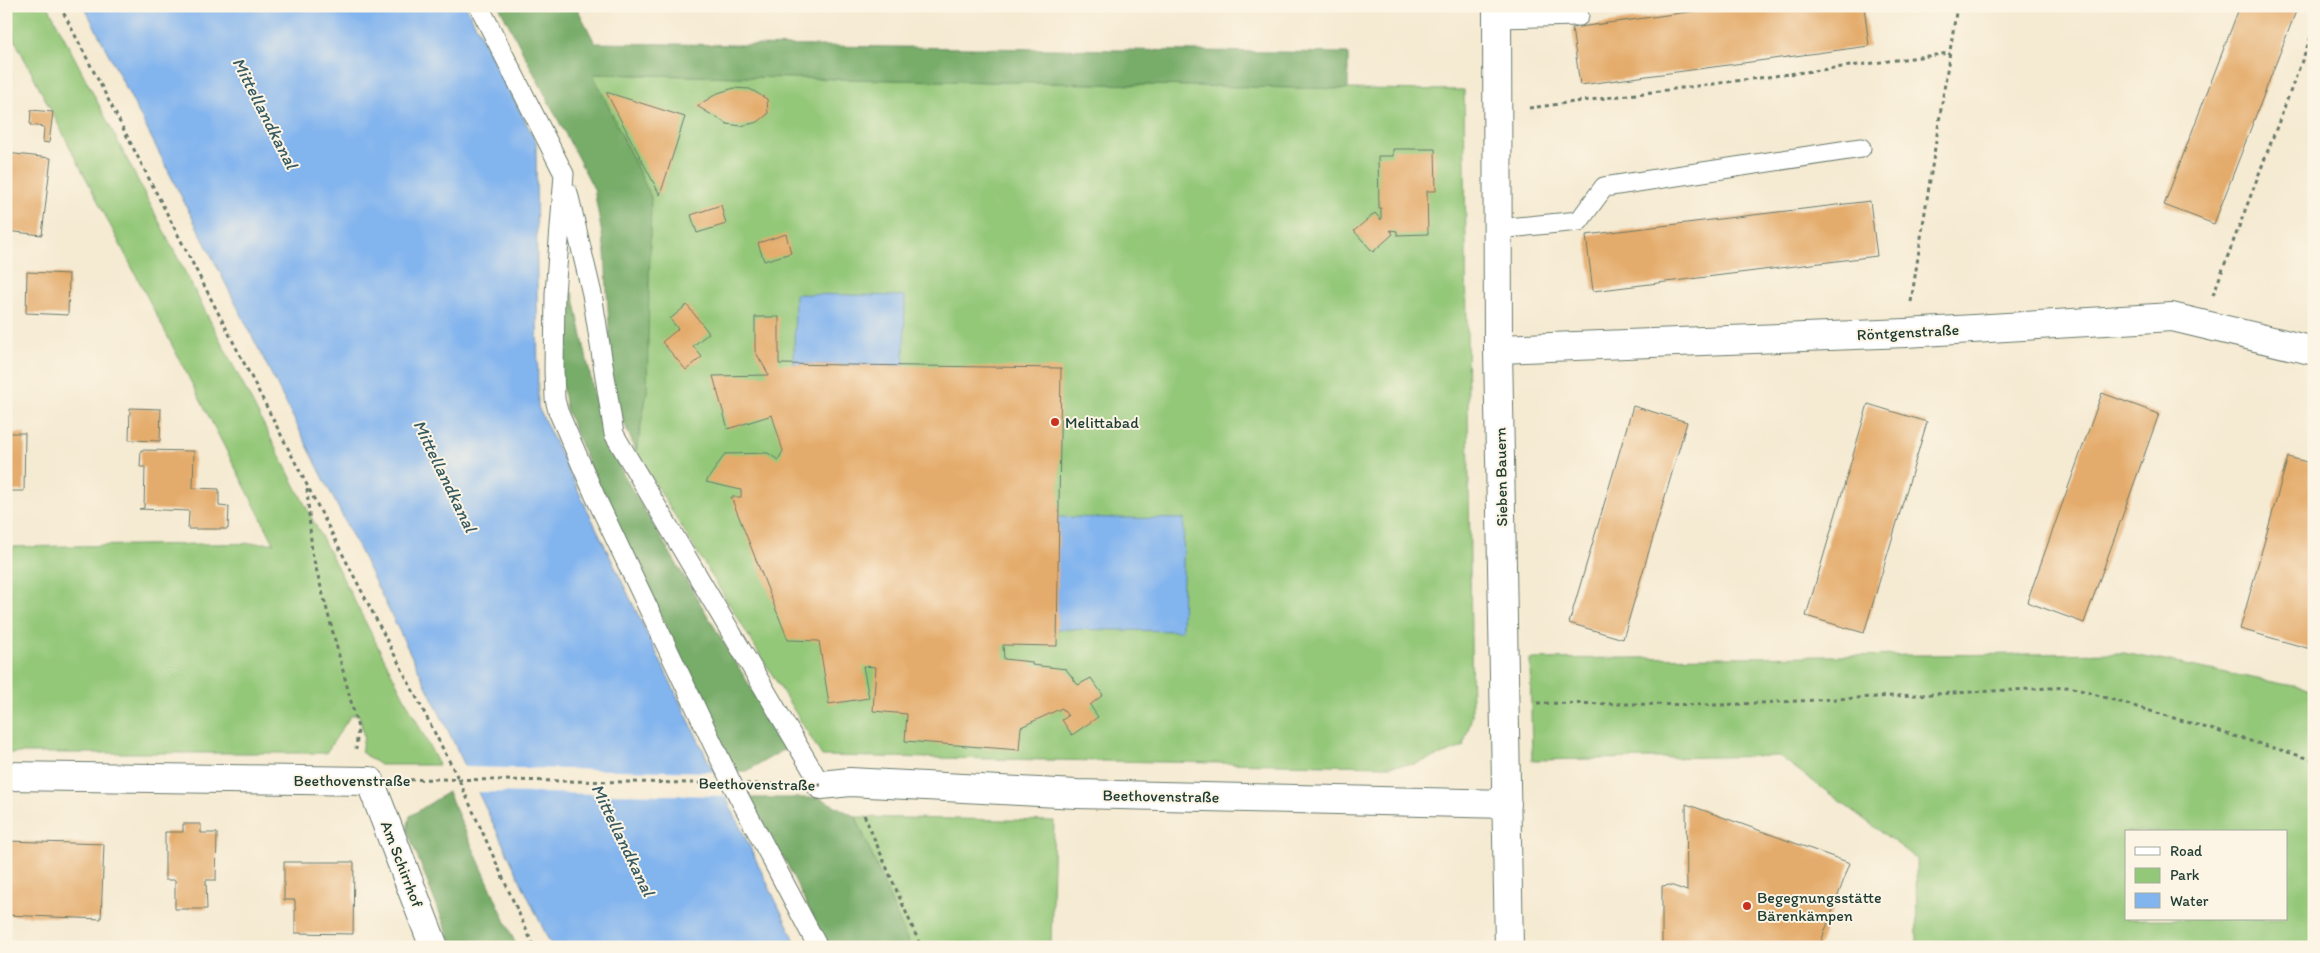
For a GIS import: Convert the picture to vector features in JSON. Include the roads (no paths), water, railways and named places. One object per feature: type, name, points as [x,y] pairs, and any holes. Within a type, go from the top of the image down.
[{"type":"street","name":"Sieben Bauern","points":[[1497,12],[1498,349],[1506,702],[1509,947]]},
{"type":"street","name":"Röntgenstraße","points":[[1498,349],[1906,333],[2172,317],[2314,351]]},
{"type":"street","name":"Beethovenstraße","points":[[6,776],[360,781]]},
{"type":"street","name":"Am Schirrhof","points":[[360,781],[434,947]]},
{"type":"street","name":"Beethovenstraße","points":[[821,785],[850,782],[1077,794],[1507,804]]},
{"type":"lane","points":[[479,6],[564,174],[592,294],[614,434],[821,785]]},
{"type":"lane","points":[[1497,12],[1579,16]]},
{"type":"lane","points":[[1498,229],[1579,221],[1604,187],[1861,148]]},
{"type":"lane","points":[[564,174],[555,294],[554,370],[555,399],[558,411],[603,514],[728,775],[818,947]]},
{"type":"water","name":"Mittellandkanal","points":[[84,6],[466,6],[536,142],[538,407],[798,947],[552,947],[322,475]]},
{"type":"water","points":[[795,294],[905,296],[904,366],[794,364]]},
{"type":"water","points":[[1058,517],[1184,519],[1182,631],[1056,629]]},
{"type":"place","name":"Melittabad","points":[[1055,422]]},
{"type":"place","name":"Begegnungsstätte Bärenkämpen","points":[[1747,906]]}]
